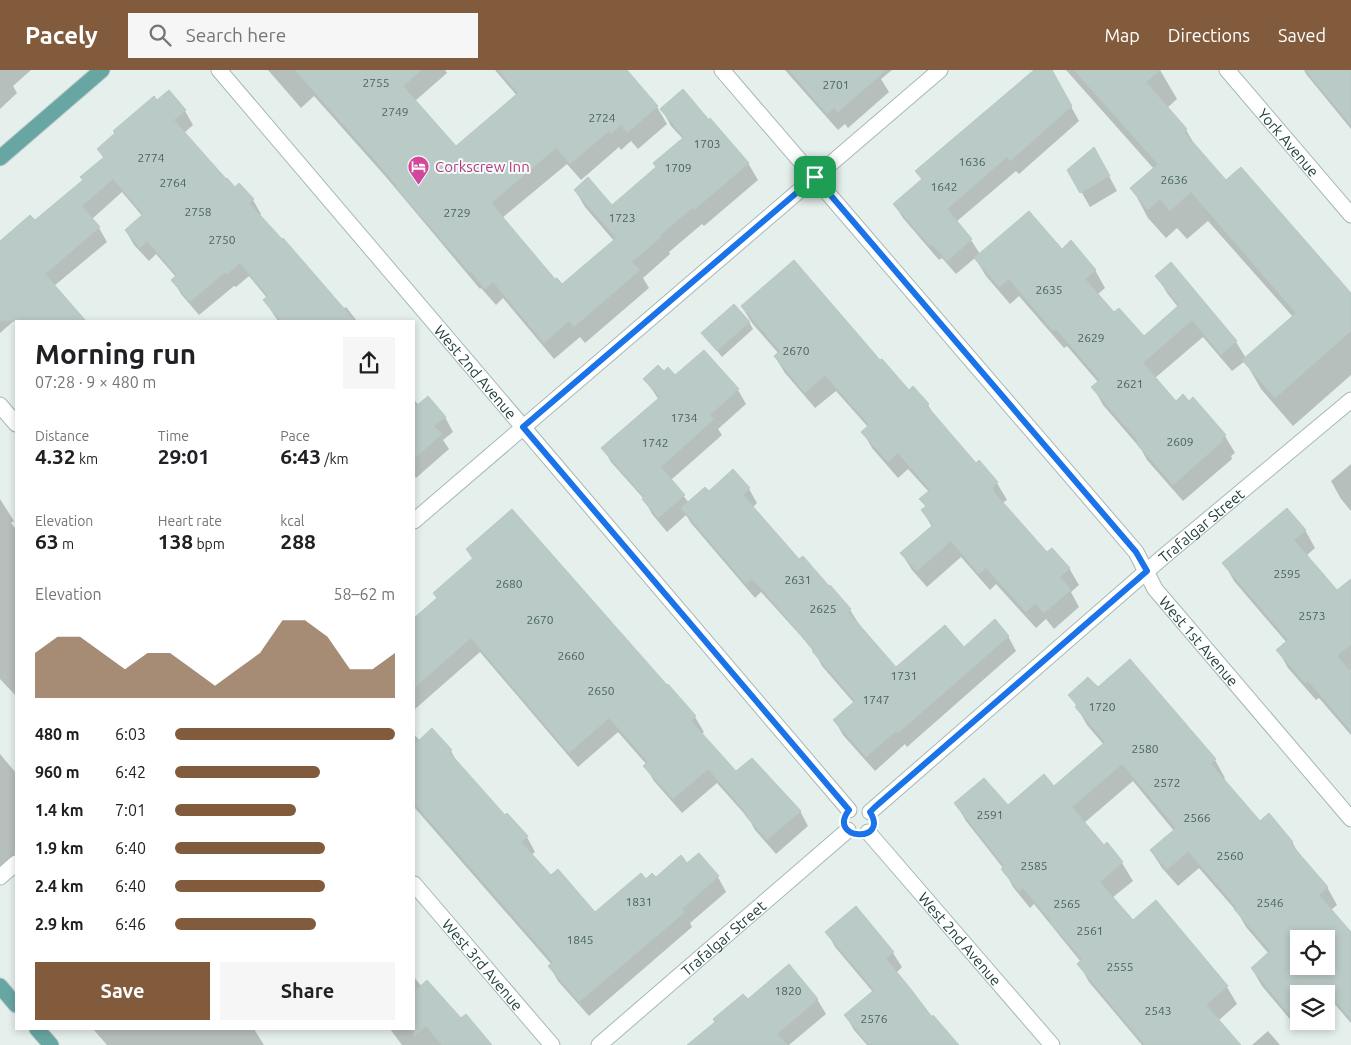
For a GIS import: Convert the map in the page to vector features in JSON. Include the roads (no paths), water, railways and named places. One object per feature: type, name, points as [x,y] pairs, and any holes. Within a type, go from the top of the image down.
[{"type":"main road","points":[[0,158],[102,70]]},
{"type":"main road","points":[[0,986],[15,1003]]},
{"type":"main road","points":[[38,1030],[51,1045]]},
{"type":"street","name":"West 2nd Avenue","points":[[219,70],[849,810]]},
{"type":"street","name":"West 1st Avenue","points":[[722,70],[1136,552],[1147,571],[1154,589],[1351,819]]},
{"type":"street","points":[[415,519],[940,70]]},
{"type":"street","name":"York Avenue","points":[[1227,70],[1351,215]]},
{"type":"street","name":"Trafalgar Street","points":[[870,812],[1147,571],[1351,400]]},
{"type":"street","points":[[0,405],[15,423]]},
{"type":"street","points":[[862,806],[870,812],[874,824],[868,832],[860,835],[848,830],[845,818],[849,810],[862,806]]},
{"type":"street","name":"Trafalgar Street","points":[[599,1045],[848,830]]},
{"type":"street","name":"West 2nd Avenue","points":[[868,832],[1052,1045]]},
{"type":"street","points":[[0,877],[15,864]]},
{"type":"street","name":"West 3rd Avenue","points":[[415,885],[552,1045]]},
{"type":"place","name":"Corkscrew Inn","points":[[419,185]]}]
